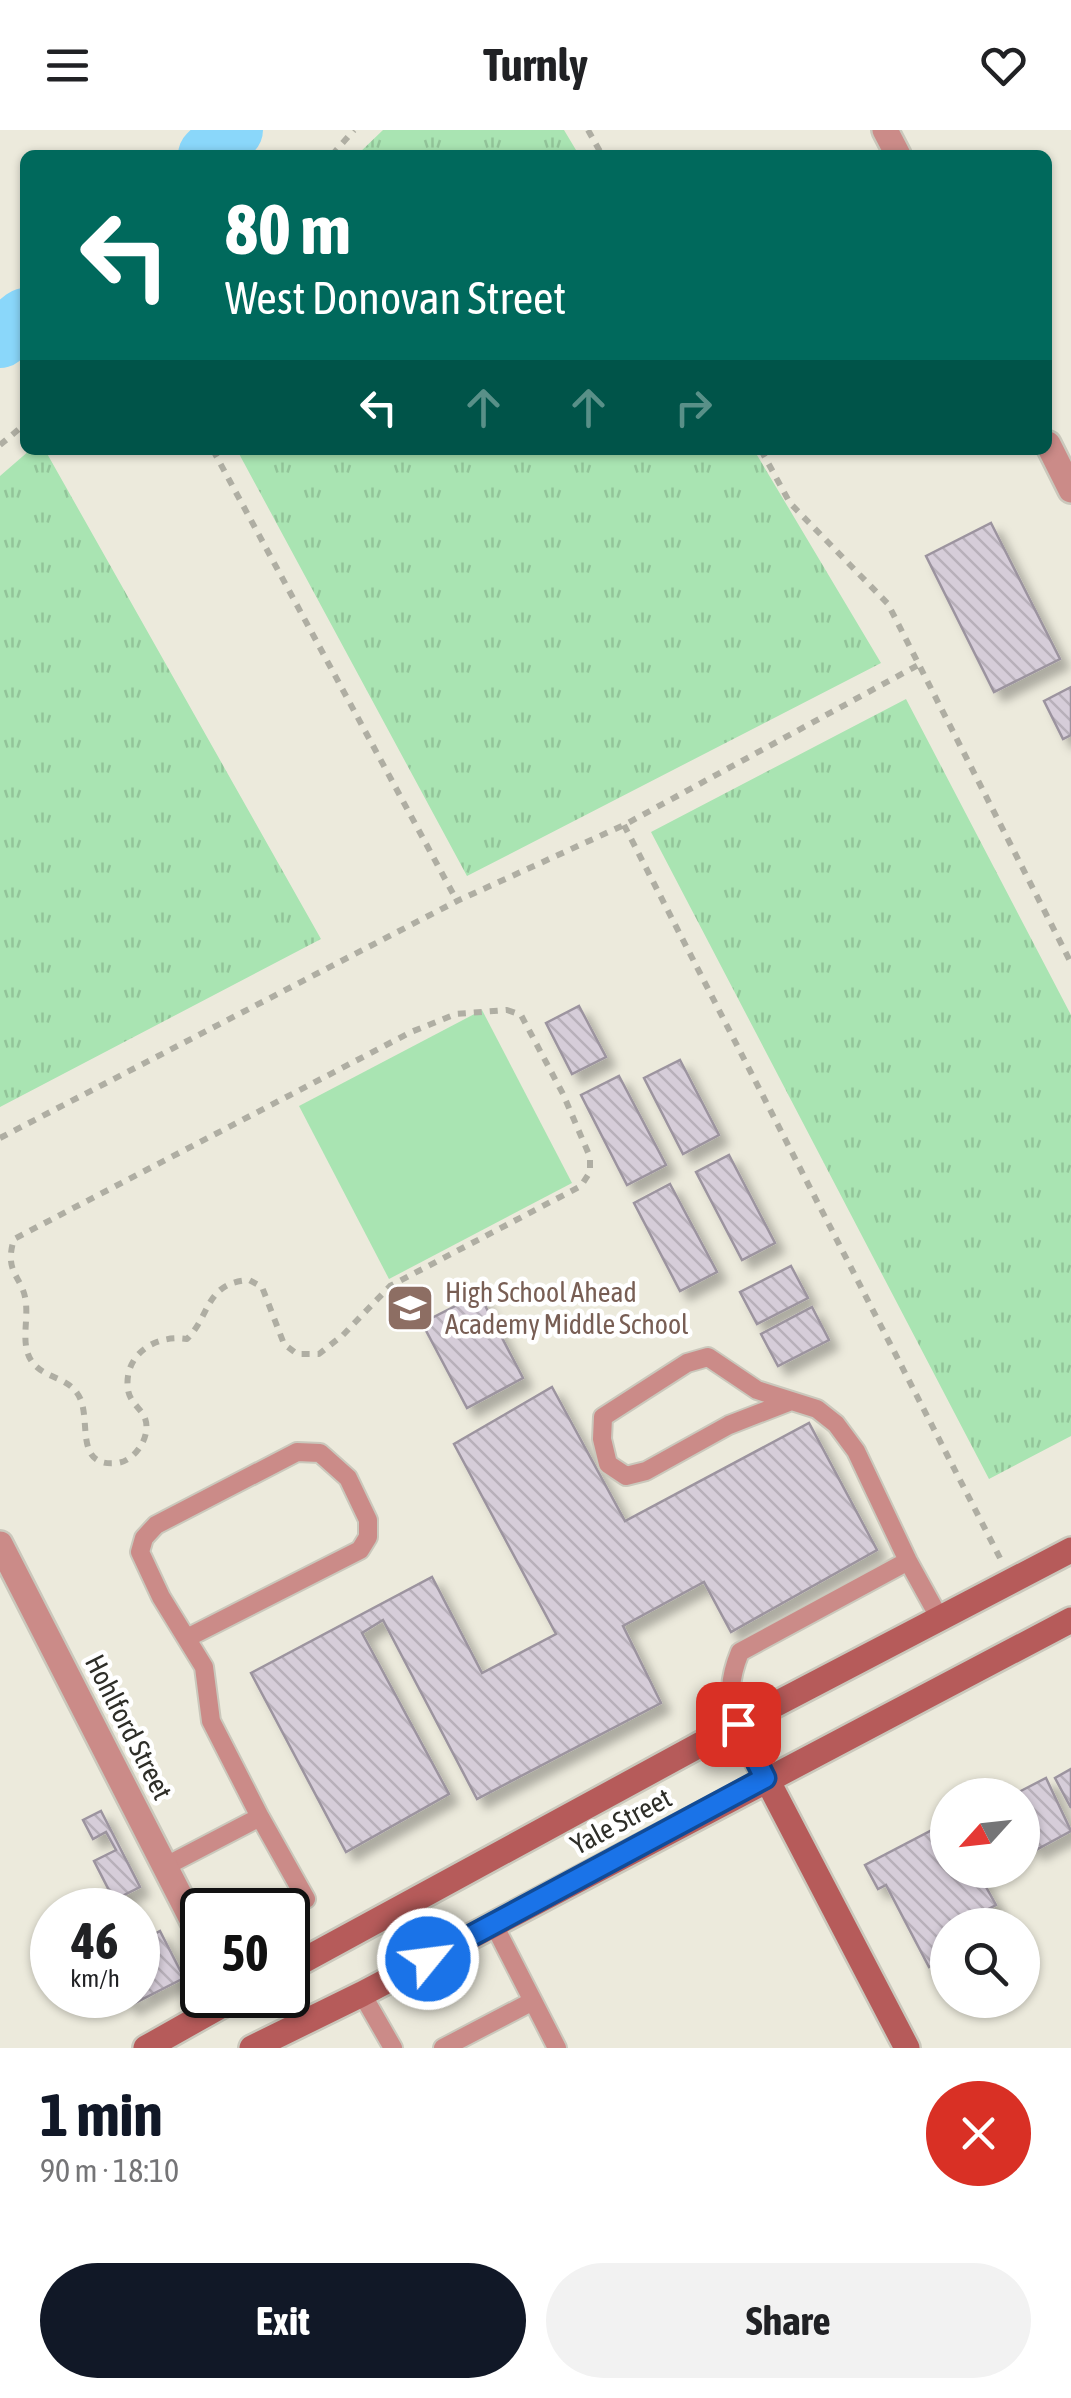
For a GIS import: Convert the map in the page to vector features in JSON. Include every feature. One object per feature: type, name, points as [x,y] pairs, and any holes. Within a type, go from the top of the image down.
[{"type":"main road","name":"Yale Street","points":[[310,1957],[738,1724],[1071,1550]]},
{"type":"main road","name":"Yale Street","points":[[252,2048],[362,1994],[765,1778],[1071,1620]]},
{"type":"main road","points":[[738,1724],[907,2048]]},
{"type":"main road","points":[[146,2048],[197,2018]]},
{"type":"street","points":[[1052,452],[1071,490]]},
{"type":"street","name":"Hohlford Street","points":[[0,1544],[180,1894]]},
{"type":"lane","points":[[791,1401],[728,1424],[646,1471],[626,1476],[608,1464],[602,1438],[604,1417],[687,1363],[708,1358],[757,1390],[817,1409],[836,1424],[856,1451],[940,1619]]},
{"type":"lane","points":[[187,1638],[360,1550],[368,1537],[368,1520],[348,1478],[320,1453],[296,1452],[156,1525],[144,1538],[140,1552],[161,1597],[204,1666],[211,1720],[299,1888]]},
{"type":"lane","points":[[738,1724],[729,1699],[730,1678],[740,1652],[908,1561]]},
{"type":"lane","points":[[166,1866],[260,1818]]},
{"type":"lane","points":[[493,1923],[557,2048]]},
{"type":"lane","points":[[362,1994],[394,2048]]},
{"type":"lane","points":[[443,2048],[533,2001]]},
{"type":"path","points":[[336,150],[354,130]]},
{"type":"path","points":[[0,444],[20,428]]},
{"type":"path","points":[[216,455],[457,901]]},
{"type":"path","points":[[764,455],[790,503],[888,604],[1071,963]]},
{"type":"path","points":[[0,1138],[457,901],[624,825],[920,664]]},
{"type":"path","points":[[624,825],[1011,1582]]},
{"type":"path","points":[[507,1010],[521,1015],[563,1094],[590,1157],[590,1172],[581,1186],[390,1286],[319,1354],[297,1354],[284,1344],[262,1287],[249,1280],[221,1288],[208,1302],[195,1331],[187,1339],[160,1339],[137,1355],[129,1372],[128,1390],[146,1426],[137,1451],[117,1463],[102,1462],[92,1455],[85,1445],[84,1411],[77,1392],[68,1383],[39,1370],[29,1359],[26,1301],[13,1273],[10,1253],[14,1239],[410,1032],[456,1014],[507,1010]]},
{"type":"green space","points":[[383,130],[564,130],[576,150],[362,150]]},
{"type":"green space","points":[[24,455],[48,455],[321,939],[0,1107],[0,476]]},
{"type":"green space","points":[[240,455],[757,455],[881,663],[467,876]]},
{"type":"green space","points":[[906,699],[1071,1015],[1071,1436],[989,1479],[651,832]]},
{"type":"green space","points":[[482,1010],[572,1183],[389,1279],[299,1106]]},
{"type":"building","points":[[991,523],[1060,659],[994,692],[926,556]]},
{"type":"building","points":[[1071,687],[1071,735],[1063,739],[1044,701]]},
{"type":"building","points":[[579,1006],[606,1057],[572,1074],[546,1023]]},
{"type":"building","points":[[680,1060],[719,1135],[683,1154],[644,1078]]},
{"type":"building","points":[[619,1076],[666,1165],[627,1185],[581,1095]]},
{"type":"building","points":[[729,1155],[775,1243],[742,1260],[696,1172]]},
{"type":"building","points":[[670,1184],[717,1272],[680,1291],[634,1203]]},
{"type":"building","points":[[791,1266],[808,1298],[757,1324],[740,1292]]},
{"type":"building","points":[[479,1294],[523,1378],[467,1408],[422,1323]]},
{"type":"building","points":[[812,1307],[829,1340],[778,1366],[761,1334]]},
{"type":"building","points":[[552,1387],[625,1521],[809,1423],[877,1550],[731,1632],[704,1582],[623,1626],[661,1703],[477,1799],[383,1620],[362,1633],[449,1794],[346,1852],[251,1673],[432,1577],[482,1673],[556,1634],[454,1444]]},
{"type":"building","points":[[1071,1769],[1071,1808],[1055,1778]]},
{"type":"building","points":[[1046,1778],[1071,1831],[1040,1848],[1040,1781]]},
{"type":"building","points":[[101,1811],[140,1887],[108,1888],[94,1861],[116,1850],[106,1832],[93,1839],[83,1820]]},
{"type":"building","points":[[930,1831],[930,1888],[987,1888],[996,1905],[930,1908],[929,1967],[886,1885],[878,1889],[865,1865]]},
{"type":"building","points":[[160,1931],[180,1970],[180,1980],[160,1990]]},
{"type":"waterway","points":[[213,150],[233,130]]},
{"type":"waterway","points":[[0,338],[20,322]]},
{"type":"place","name":"High School Ahead Academy Middle School","points":[[410,1308]]},
{"type":"route","points":[[428,1959],[765,1778],[738,1724]]}]
